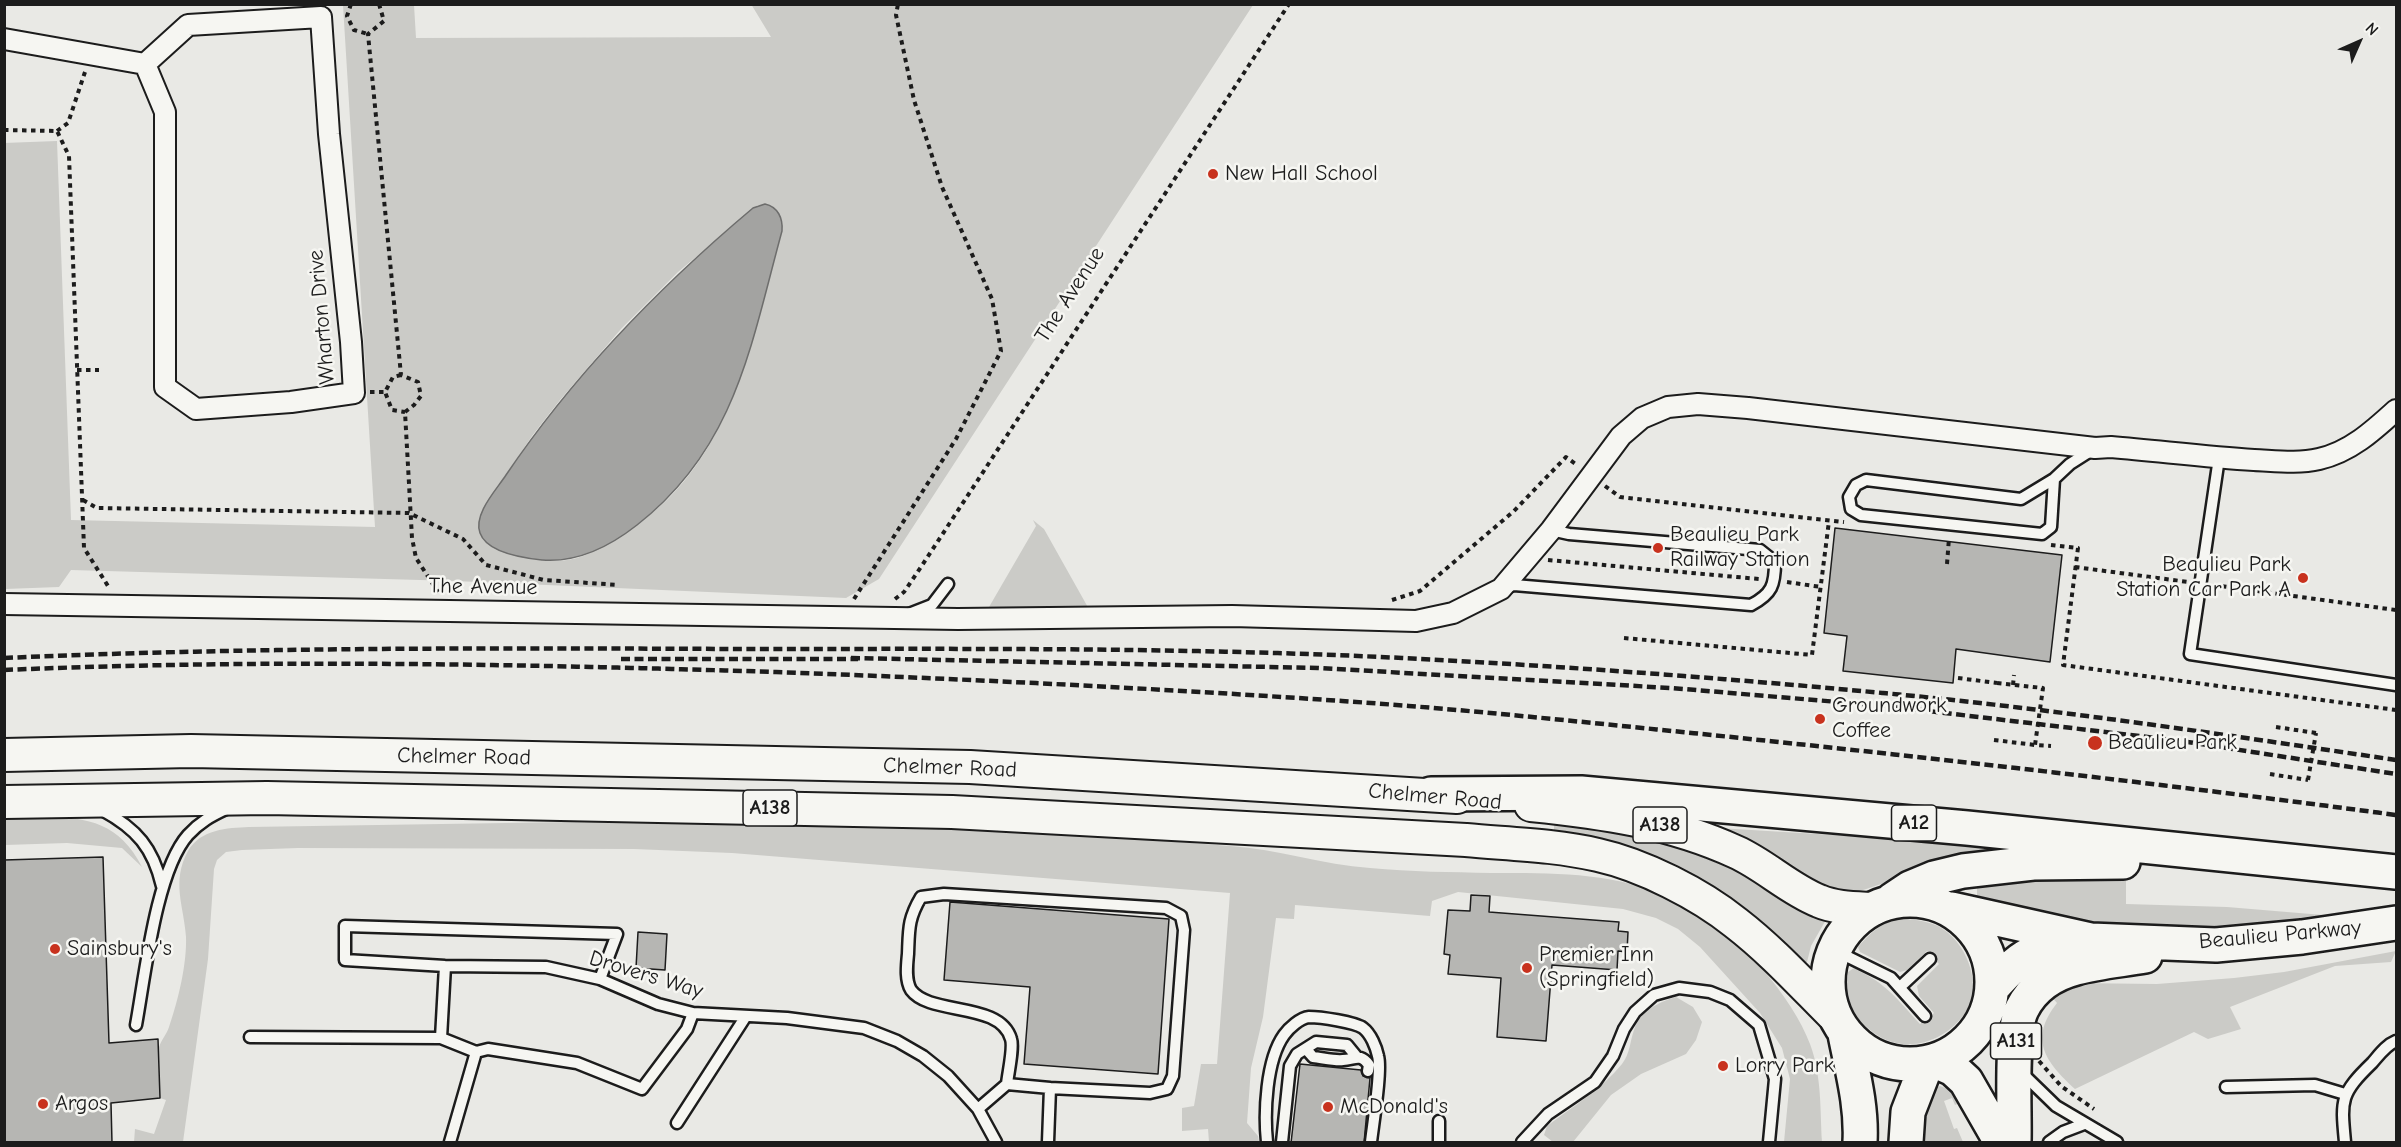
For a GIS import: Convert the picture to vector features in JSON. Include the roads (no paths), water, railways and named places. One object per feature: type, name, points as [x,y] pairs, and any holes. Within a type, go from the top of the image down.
[{"type":"highway","name":"A12","points":[[1431,794],[1581,792],[1979,829],[2397,872]]},
{"type":"highway","points":[[1860,1143],[1857,1092],[1828,984],[1836,951],[1847,930],[1882,904],[1910,888],[1934,878],[1964,871],[2032,863],[2095,861],[2397,885]]},
{"type":"highway","points":[[1838,1024],[1865,1052],[1896,1062],[1931,1062],[1963,1044],[1974,1033],[1989,1000],[1991,969],[1982,941],[1970,926],[1948,908],[1914,899],[1882,904]]},
{"type":"highway","name":"Beaulieu Parkway","points":[[1948,908],[2091,940],[2216,945],[2302,937],[2397,923]]},
{"type":"highway","name":"Beaulieu Parkway","points":[[1989,1000],[2016,961],[2038,949],[2091,940]]},
{"type":"highway","name":"A131","points":[[2013,1143],[2026,1061],[2016,1036],[2022,1010],[2044,981],[2076,968],[2216,945]]},
{"type":"highway","name":"A131","points":[[1989,1000],[1996,1078],[2013,1143]]},
{"type":"highway","points":[[1905,1143],[1908,1112],[1931,1062]]},
{"type":"highway","name":"A131","points":[[1931,1062],[1953,1069],[1966,1081],[2001,1143]]},
{"type":"main road","name":"Chelmer Road","points":[[4,755],[190,751],[970,767],[1431,794],[1578,810],[1643,820],[1701,837],[1738,852],[1818,901],[1842,907],[1882,904]]},
{"type":"main road","name":"Chelmer Road","points":[[4,802],[267,798],[952,812],[1466,840],[1598,855],[1665,880],[1734,921],[1760,943],[1838,1024]]},
{"type":"street","name":"Wharton Drive","points":[[321,11],[329,134],[351,342],[354,393],[291,402],[196,409],[165,387],[165,112],[145,64],[188,25],[321,11]]},
{"type":"street","points":[[4,39],[145,64]]},
{"type":"street","points":[[903,616],[958,619],[1232,616],[1416,621],[1454,613],[1500,589],[1551,530],[1621,436],[1642,418],[1668,407],[1698,404],[1834,416],[2095,448],[2111,447],[2218,458],[2298,462],[2319,459],[2351,446],[2397,410]]},
{"type":"street","name":"The Avenue","points":[[4,604],[903,616]]},
{"type":"lane","points":[[2054,479],[2051,527],[2042,534],[1861,515],[1851,509],[1849,497],[1856,485],[1866,480],[2021,498],[2054,479],[2070,464],[2095,448]]},
{"type":"lane","points":[[2218,458],[2190,654],[2397,686]]},
{"type":"lane","points":[[1500,589],[1514,585],[1752,605],[1765,598],[1775,580],[1775,562],[1760,550],[1569,534],[1551,530]]},
{"type":"lane","name":"The Avenue","points":[[903,616],[932,605],[948,584]]},
{"type":"lane","points":[[136,1025],[162,887],[186,837],[204,820],[226,809],[267,798]]},
{"type":"lane","points":[[86,800],[116,817],[139,836],[156,862],[162,887]]},
{"type":"lane","points":[[978,1109],[1007,1084],[1011,1039],[1002,1025],[981,1014],[921,998],[910,989],[907,975],[910,915],[921,897],[944,894],[1166,908],[1181,916],[1184,930],[1173,1076],[1167,1089],[1150,1093],[1007,1084]]},
{"type":"lane","name":"Drovers Way","points":[[600,979],[617,934],[345,926],[345,960],[445,966],[546,967],[600,979],[658,1004],[693,1013],[831,1023],[864,1028],[897,1041],[948,1076],[978,1109],[996,1143]]},
{"type":"lane","points":[[1836,951],[1891,978],[1925,1016]]},
{"type":"lane","points":[[1900,987],[1930,959]]},
{"type":"lane","points":[[441,1038],[445,966]]},
{"type":"lane","points":[[1522,1143],[1548,1114],[1594,1082],[1613,1056],[1624,1029],[1635,1012],[1654,995],[1679,988],[1710,992],[1730,1000],[1759,1025],[1775,1079],[1769,1143]]},
{"type":"lane","points":[[250,1037],[441,1038],[476,1052],[488,1049],[577,1063],[642,1089],[687,1029],[693,1013]]},
{"type":"lane","points":[[677,1123],[746,1016]]},
{"type":"lane","points":[[1267,1143],[1267,1098],[1273,1055],[1283,1036],[1291,1027],[1307,1017],[1362,1027],[1371,1038],[1379,1058],[1371,1143]]},
{"type":"lane","points":[[2345,1143],[2342,1111],[2345,1094],[2364,1070],[2390,1044],[2397,1041]]},
{"type":"lane","points":[[1282,1143],[1290,1066],[1297,1054],[1316,1042],[1347,1045],[1356,1056],[1364,1058],[1369,1065],[1368,1071]]},
{"type":"lane","points":[[450,1143],[476,1052]]},
{"type":"lane","points":[[2026,1061],[2056,1106],[2117,1143]]},
{"type":"lane","points":[[2226,1087],[2315,1085],[2345,1094]]},
{"type":"lane","points":[[1048,1143],[1050,1088]]},
{"type":"lane","points":[[1439,1121],[1439,1143]]},
{"type":"lane","points":[[2049,1143],[2063,1131],[2084,1124]]},
{"type":"railway","points":[[4,658],[280,650],[464,649],[1070,649],[1319,654],[1703,677],[1947,699],[2204,732],[2396,760]]},
{"type":"railway","points":[[851,658],[1318,668],[1671,688],[1886,706],[2181,741],[2396,774]]},
{"type":"railway","points":[[621,659],[858,659]]},
{"type":"railway","points":[[4,670],[197,665],[487,665],[776,672],[1200,692],[1432,708],[1702,734],[2049,772],[2396,815]]},
{"type":"place","name":"New Hall School","points":[[1213,174]]},
{"type":"place","name":"Beaulieu Park Railway Station","points":[[1658,548]]},
{"type":"place","name":"Beaulieu Park Station Car Park A","points":[[2303,578]]},
{"type":"place","name":"Groundwork Coffee","points":[[1820,719]]},
{"type":"place","name":"Beaulieu Park","points":[[2095,743]]},
{"type":"place","name":"Sainsbury's","points":[[55,949]]},
{"type":"place","name":"Premier Inn (Springfield)","points":[[1527,968]]},
{"type":"place","name":"Lorry Park","points":[[1723,1066]]},
{"type":"place","name":"Argos","points":[[43,1104]]},
{"type":"place","name":"McDonald's","points":[[1328,1107]]}]
